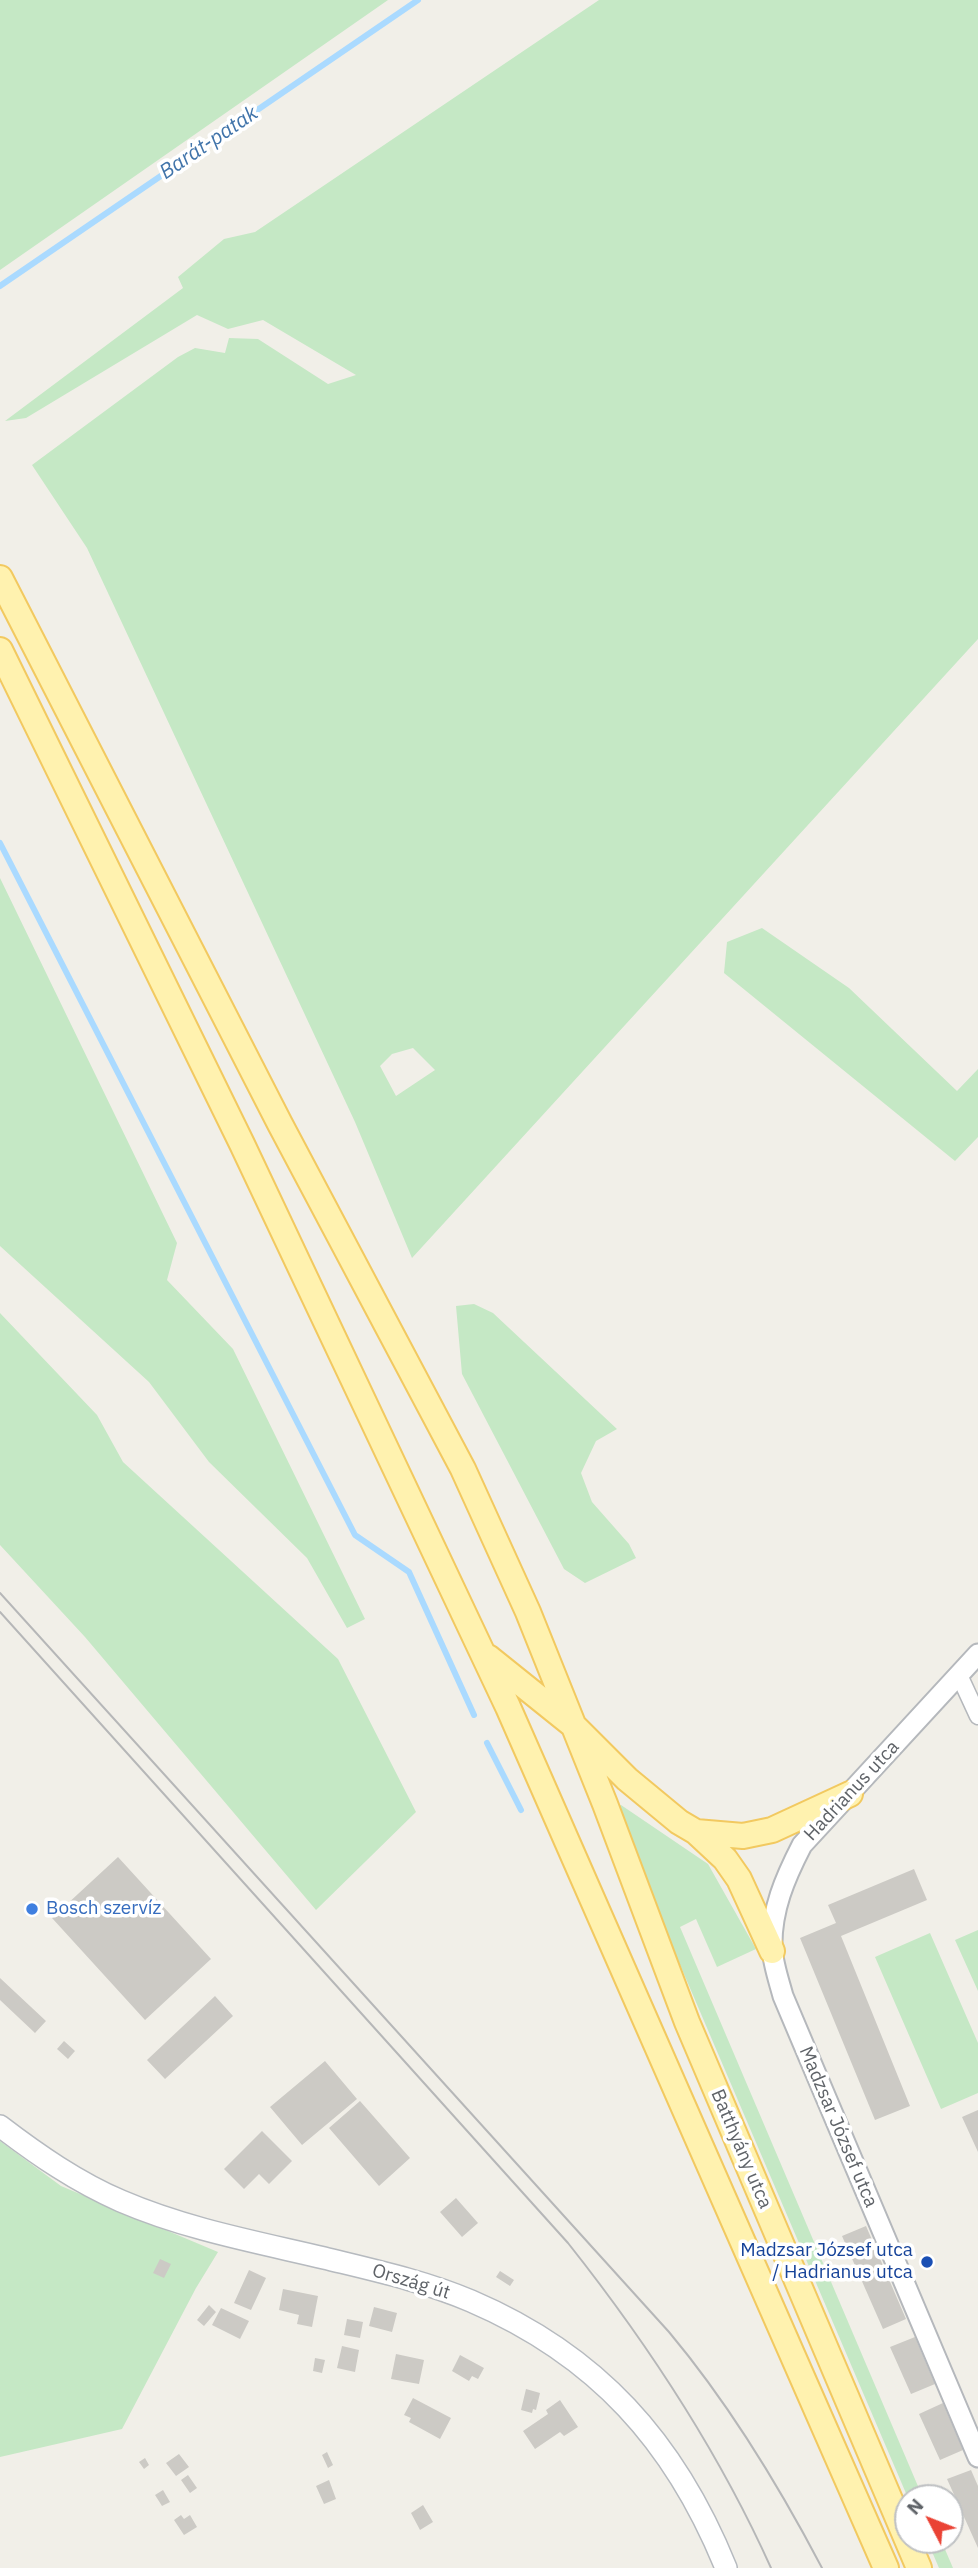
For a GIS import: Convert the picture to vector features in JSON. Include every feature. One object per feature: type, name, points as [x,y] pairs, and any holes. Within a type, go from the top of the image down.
[{"type":"main road","name":"Batthyány utca","points":[[0,578],[280,1124],[463,1469],[528,1612],[687,2022],[919,2568]]},
{"type":"main road","name":"Batthyány utca","points":[[0,650],[243,1144],[484,1653],[886,2568]]},
{"type":"main road","points":[[484,1653],[573,1726],[627,1779],[679,1822],[696,1832],[725,1859],[739,1879],[772,1951]]},
{"type":"main road","points":[[696,1832],[743,1836],[772,1830],[850,1794]]},
{"type":"main road","name":"Ország út","points":[[0,2126],[61,2171],[149,2213],[215,2232],[367,2268],[442,2290],[500,2315],[551,2343],[611,2390],[654,2438],[687,2486],[711,2531],[726,2568]]},
{"type":"street","name":"Hadrianus utca","points":[[772,1951],[778,1899],[802,1845],[978,1654]]},
{"type":"street","points":[[960,1675],[978,1716]]},
{"type":"street","name":"Madzsar József utca","points":[[772,1951],[783,1996],[978,2456]]},
{"type":"green space","points":[[0,0],[388,0],[0,270]]},
{"type":"green space","points":[[599,0],[978,0],[978,639],[412,1258],[355,1122],[87,548],[32,465],[178,357],[195,348],[225,353],[229,338],[258,339],[328,384],[356,375],[263,320],[228,329],[197,315],[26,418],[5,421],[183,288],[178,277],[224,239],[255,232]],"holes":[[[413,1048],[435,1070],[396,1096],[380,1066],[392,1054]]]},
{"type":"green space","points":[[0,878],[177,1243],[167,1280],[233,1349],[365,1619],[347,1628],[307,1558],[209,1462],[149,1382],[0,1246]]},
{"type":"green space","points":[[762,928],[849,988],[957,1091],[978,1069],[978,1137],[955,1161],[724,973],[727,942]]},
{"type":"green space","points":[[474,1304],[493,1313],[617,1429],[596,1441],[581,1473],[592,1502],[629,1544],[636,1558],[585,1583],[564,1569],[462,1374],[456,1306]]},
{"type":"green space","points":[[0,1313],[97,1415],[123,1462],[338,1659],[416,1812],[316,1910],[85,1637],[0,1545]]},
{"type":"green space","points":[[621,1805],[708,1864],[756,1949],[717,1967],[696,1919],[680,1927],[917,2484],[902,2484],[613,1808]]},
{"type":"green space","points":[[978,1930],[978,1991],[955,1940]]},
{"type":"green space","points":[[930,1933],[978,2043],[978,2093],[941,2109],[875,1957]]},
{"type":"green space","points":[[0,2141],[61,2186],[218,2252],[196,2288],[122,2429],[0,2457]]},
{"type":"green space","points":[[933,2554],[947,2554],[953,2568],[939,2568]]},
{"type":"building","points":[[118,1857],[211,1959],[145,2020],[52,1918]]},
{"type":"building","points":[[914,1869],[927,1900],[841,1936],[910,2106],[875,2120],[800,1938],[836,1923],[828,1905]]},
{"type":"building","points":[[0,1978],[46,2021],[35,2033],[0,2000]]},
{"type":"building","points":[[215,1996],[233,2016],[165,2079],[147,2060]]},
{"type":"building","points":[[64,2041],[75,2051],[68,2059],[57,2049]]},
{"type":"building","points":[[325,2061],[357,2099],[302,2145],[270,2107]]},
{"type":"building","points":[[360,2101],[410,2158],[379,2186],[329,2128]]},
{"type":"building","points":[[978,2110],[978,2152],[962,2117]]},
{"type":"building","points":[[262,2131],[292,2161],[269,2184],[259,2174],[244,2189],[224,2169]]},
{"type":"building","points":[[456,2198],[478,2223],[462,2237],[440,2212]]},
{"type":"building","points":[[866,2226],[906,2319],[883,2329],[842,2236]]},
{"type":"building","points":[[160,2259],[171,2264],[164,2278],[153,2273]]},
{"type":"building","points":[[249,2270],[266,2278],[251,2310],[234,2303]]},
{"type":"building","points":[[500,2271],[514,2280],[510,2286],[496,2277]]},
{"type":"building","points":[[283,2289],[318,2296],[312,2327],[297,2324],[299,2315],[279,2310]]},
{"type":"building","points":[[209,2305],[216,2312],[204,2326],[197,2320]]},
{"type":"building","points":[[374,2307],[397,2313],[392,2332],[369,2326]]},
{"type":"building","points":[[221,2308],[249,2321],[240,2339],[212,2325]]},
{"type":"building","points":[[347,2319],[363,2322],[360,2338],[344,2335]]},
{"type":"building","points":[[915,2337],[935,2384],[911,2394],[890,2347]]},
{"type":"building","points":[[342,2346],[359,2350],[355,2372],[337,2368]]},
{"type":"building","points":[[396,2354],[424,2360],[419,2384],[391,2379]]},
{"type":"building","points":[[460,2355],[484,2368],[478,2379],[472,2376],[469,2381],[452,2371]]},
{"type":"building","points":[[315,2358],[325,2360],[322,2373],[313,2371]]},
{"type":"building","points":[[526,2389],[540,2393],[536,2410],[533,2409],[532,2413],[521,2410]]},
{"type":"building","points":[[413,2398],[451,2418],[440,2439],[409,2422],[411,2418],[404,2415]]},
{"type":"building","points":[[560,2400],[578,2427],[564,2436],[560,2432],[535,2449],[523,2431],[548,2414],[546,2410]]},
{"type":"building","points":[[943,2403],[963,2450],[940,2460],[919,2414]]},
{"type":"building","points":[[327,2452],[333,2465],[328,2468],[322,2455]]},
{"type":"building","points":[[179,2454],[189,2467],[176,2476],[166,2463]]},
{"type":"building","points":[[145,2458],[149,2465],[144,2469],[139,2462]]},
{"type":"building","points":[[971,2470],[978,2486],[978,2548],[964,2517],[964,2484],[949,2484],[947,2479]]},
{"type":"building","points":[[188,2475],[197,2488],[190,2493],[181,2480]]},
{"type":"building","points":[[329,2480],[336,2499],[324,2504],[316,2486]]},
{"type":"building","points":[[163,2490],[170,2502],[162,2506],[155,2495]]},
{"type":"building","points":[[423,2505],[433,2522],[420,2530],[411,2513]]},
{"type":"building","points":[[181,2515],[184,2519],[190,2515],[197,2527],[184,2535],[174,2520]]},
{"type":"waterway","name":"Barát-patak","points":[[0,286],[418,0]]},
{"type":"waterway","points":[[0,843],[355,1535],[409,1572],[474,1715]]},
{"type":"waterway","points":[[487,1743],[521,1810]]},
{"type":"tram line","points":[[0,1593],[669,2332],[752,2446],[822,2568]]},
{"type":"tram line","points":[[0,1612],[568,2243],[598,2281],[680,2399],[728,2482],[771,2568]]},
{"type":"place","name":"Bosch szervíz","points":[[32,1909]]},
{"type":"place","name":"Madzsar József utca / Hadrianus utca","points":[[927,2262]]}]
